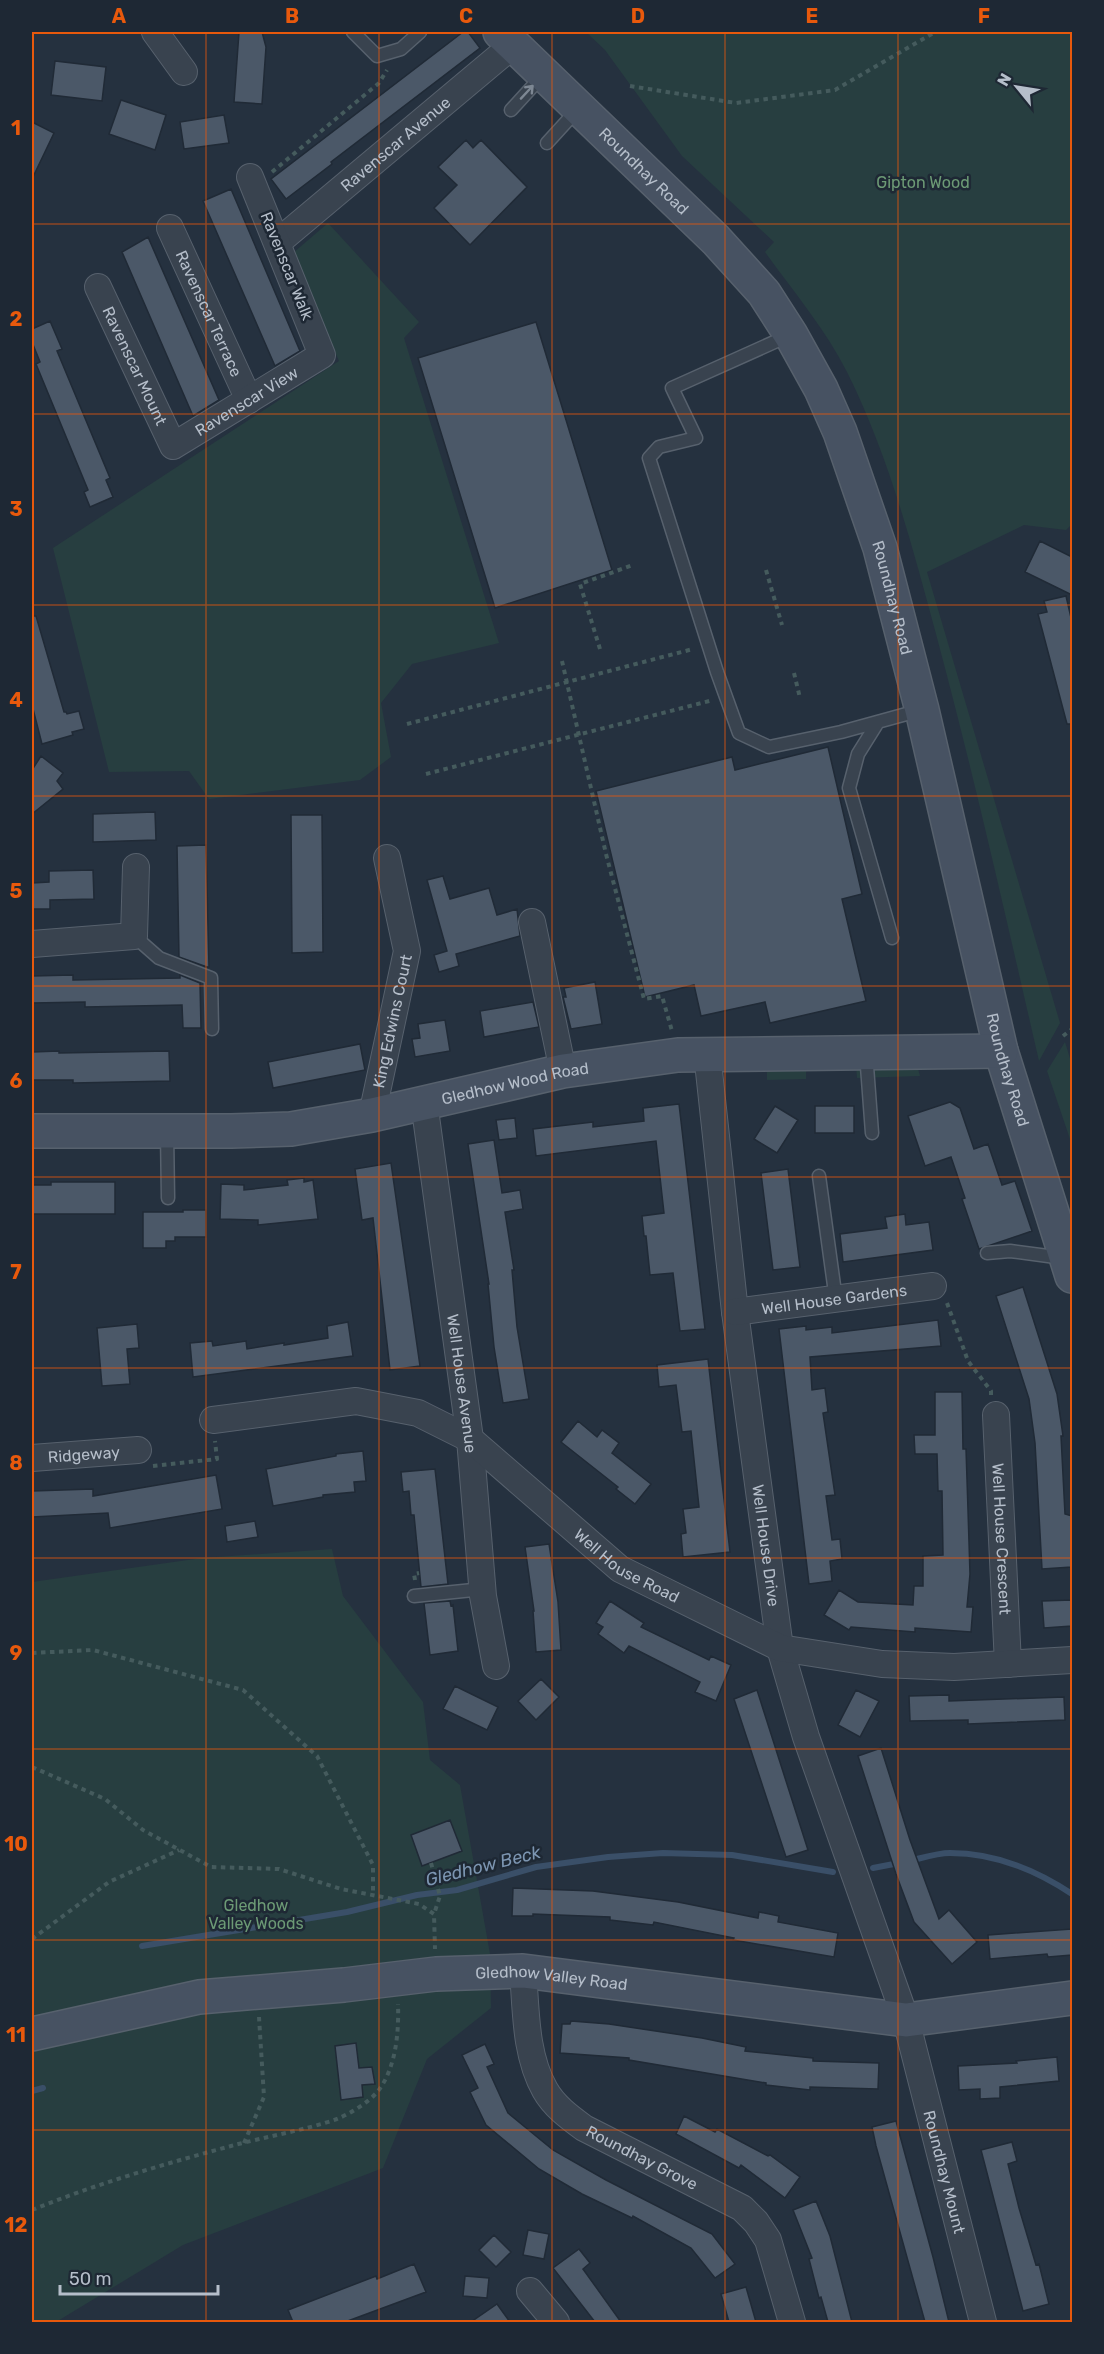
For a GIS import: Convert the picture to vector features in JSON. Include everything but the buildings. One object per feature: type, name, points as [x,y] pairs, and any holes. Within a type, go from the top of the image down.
[{"type":"street","points":[[155,32],[184,72]]},
{"type":"street","name":"Roundhay Road","points":[[506,38],[716,240],[764,293],[821,389],[840,432],[879,548],[921,710],[1002,1051],[1070,1267]]},
{"type":"street","name":"Ravenscar Avenue","points":[[278,242],[506,38]]},
{"type":"street","name":"Ravenscar Walk","points":[[252,182],[322,355]]},
{"type":"street","name":"Ravenscar Terrace","points":[[170,228],[249,400]]},
{"type":"street","name":"Ravenscar Mount","points":[[98,286],[172,446]]},
{"type":"street","name":"Ravenscar View","points":[[172,446],[322,355]]},
{"type":"street","name":"King Edwins Court","points":[[372,1115],[407,951],[387,858]]},
{"type":"street","points":[[32,944],[134,936],[136,867]]},
{"type":"street","points":[[532,922],[563,1071]]},
{"type":"street","name":"Gledhow Wood Road","points":[[32,1131],[291,1129],[372,1115],[563,1071],[693,1054],[1002,1051]]},
{"type":"street","name":"Well House Drive","points":[[693,1054],[735,1312],[780,1648],[806,1737],[906,2020]]},
{"type":"street","name":"Well House Avenue","points":[[424,1102],[470,1439],[483,1589],[496,1666]]},
{"type":"street","name":"Well House Gardens","points":[[735,1312],[933,1286]]},
{"type":"street","name":"Well House Road","points":[[213,1420],[356,1401],[418,1413],[470,1439],[620,1569],[780,1648],[882,1664],[954,1667],[1072,1660]]},
{"type":"street","name":"Well House Crescent","points":[[996,1415],[1008,1664]]},
{"type":"street","name":"Ridgeway","points":[[32,1458],[138,1450]]},
{"type":"street","name":"Gledhow Valley Road","points":[[32,2034],[199,1997],[436,1974],[523,1971],[906,2020],[1072,1998]]},
{"type":"street","name":"Roundhay Grove","points":[[523,1971],[532,2057],[545,2091],[563,2113],[584,2128],[742,2208],[756,2222],[768,2240],[792,2322]]},
{"type":"street","name":"Roundhay Mount","points":[[906,2020],[983,2322]]},
{"type":"street","points":[[530,2292],[556,2322]]},
{"type":"lane","points":[[353,32],[377,57],[401,49],[420,32]]},
{"type":"lane","points":[[511,110],[543,75]]},
{"type":"lane","points":[[547,142],[579,108]]},
{"type":"lane","points":[[791,335],[672,388],[696,438],[659,447],[649,458],[726,697],[739,733],[769,747],[921,710]]},
{"type":"lane","points":[[878,722],[858,754],[849,788],[892,938]]},
{"type":"lane","points":[[134,936],[159,958],[211,978],[212,1029]]},
{"type":"lane","points":[[866,1052],[872,1133]]},
{"type":"lane","points":[[167,1131],[168,1198]]},
{"type":"lane","points":[[819,1176],[836,1300]]},
{"type":"lane","points":[[987,1253],[1010,1251],[1070,1267]]},
{"type":"lane","points":[[414,1596],[483,1589]]},
{"type":"path","points":[[630,87],[736,103],[835,90],[935,32]]},
{"type":"path","points":[[252,182],[379,83],[401,49]]},
{"type":"path","points":[[600,650],[580,584],[633,565]]},
{"type":"path","points":[[766,570],[782,625]]},
{"type":"path","points":[[407,724],[708,645]]},
{"type":"path","points":[[562,661],[620,910],[623,921],[625,921],[644,999],[662,996],[693,1054]]},
{"type":"path","points":[[794,673],[800,698]]},
{"type":"path","points":[[426,774],[726,697]]},
{"type":"path","points":[[1063,1036],[1072,1029]]},
{"type":"path","points":[[933,1286],[947,1304],[968,1361],[991,1391],[996,1415]]},
{"type":"path","points":[[138,1450],[140,1467],[217,1459]]},
{"type":"path","points":[[32,1653],[93,1650],[243,1690],[317,1756],[373,1865],[373,1895]]},
{"type":"path","points":[[32,1767],[105,1799],[143,1830],[211,1867],[279,1869],[340,1889],[419,1905],[434,1914]]},
{"type":"path","points":[[32,1939],[109,1882],[179,1850]]},
{"type":"path","points":[[431,1863],[440,1896],[434,1914],[436,1974]]},
{"type":"path","points":[[32,2210],[66,2196],[244,2142],[337,2119],[360,2106],[377,2092],[387,2076],[396,2043],[398,2010],[396,1979]]},
{"type":"path","points":[[244,2142],[264,2097],[256,1992]]},
{"type":"green space","name":"Gipton Wood","points":[[586,32],[1072,32],[1072,524],[1066,530],[1024,525],[927,572],[1060,1023],[1039,1061],[977,793],[918,567],[887,467],[862,403],[839,356],[765,252],[774,242],[682,156],[605,50]]},
{"type":"green space","points":[[328,223],[419,322],[404,338],[499,643],[412,664],[381,703],[391,757],[360,780],[209,799],[189,771],[109,772],[53,548],[339,361],[293,253]]},
{"type":"green space","points":[[1065,1042],[1072,1065],[1072,1145],[1047,1071]]},
{"type":"green space","points":[[856,1065],[917,1065],[920,1076],[857,1078]]},
{"type":"green space","points":[[806,1067],[806,1079],[767,1080],[767,1068]]},
{"type":"green space","name":"Gledhow Valley Woods","points":[[332,1549],[343,1596],[423,1702],[430,1760],[460,1785],[490,1954],[491,2008],[427,2059],[383,2168],[183,2245],[56,2322],[32,2322],[32,1582],[202,1558]]},
{"type":"waterway","name":"Gledhow Beck","points":[[142,1946],[347,1912],[417,1895],[457,1890],[536,1867],[608,1857],[663,1853],[732,1855],[833,1872]]},
{"type":"waterway","name":"Gledhow Beck","points":[[909,1861],[945,1853],[983,1856],[1029,1870],[1072,1894]]},
{"type":"waterway","name":"Gledhow Beck","points":[[873,1868],[899,1863]]},
{"type":"waterway","name":"Gledhow Beck","points":[[32,2091],[43,2088]]}]
